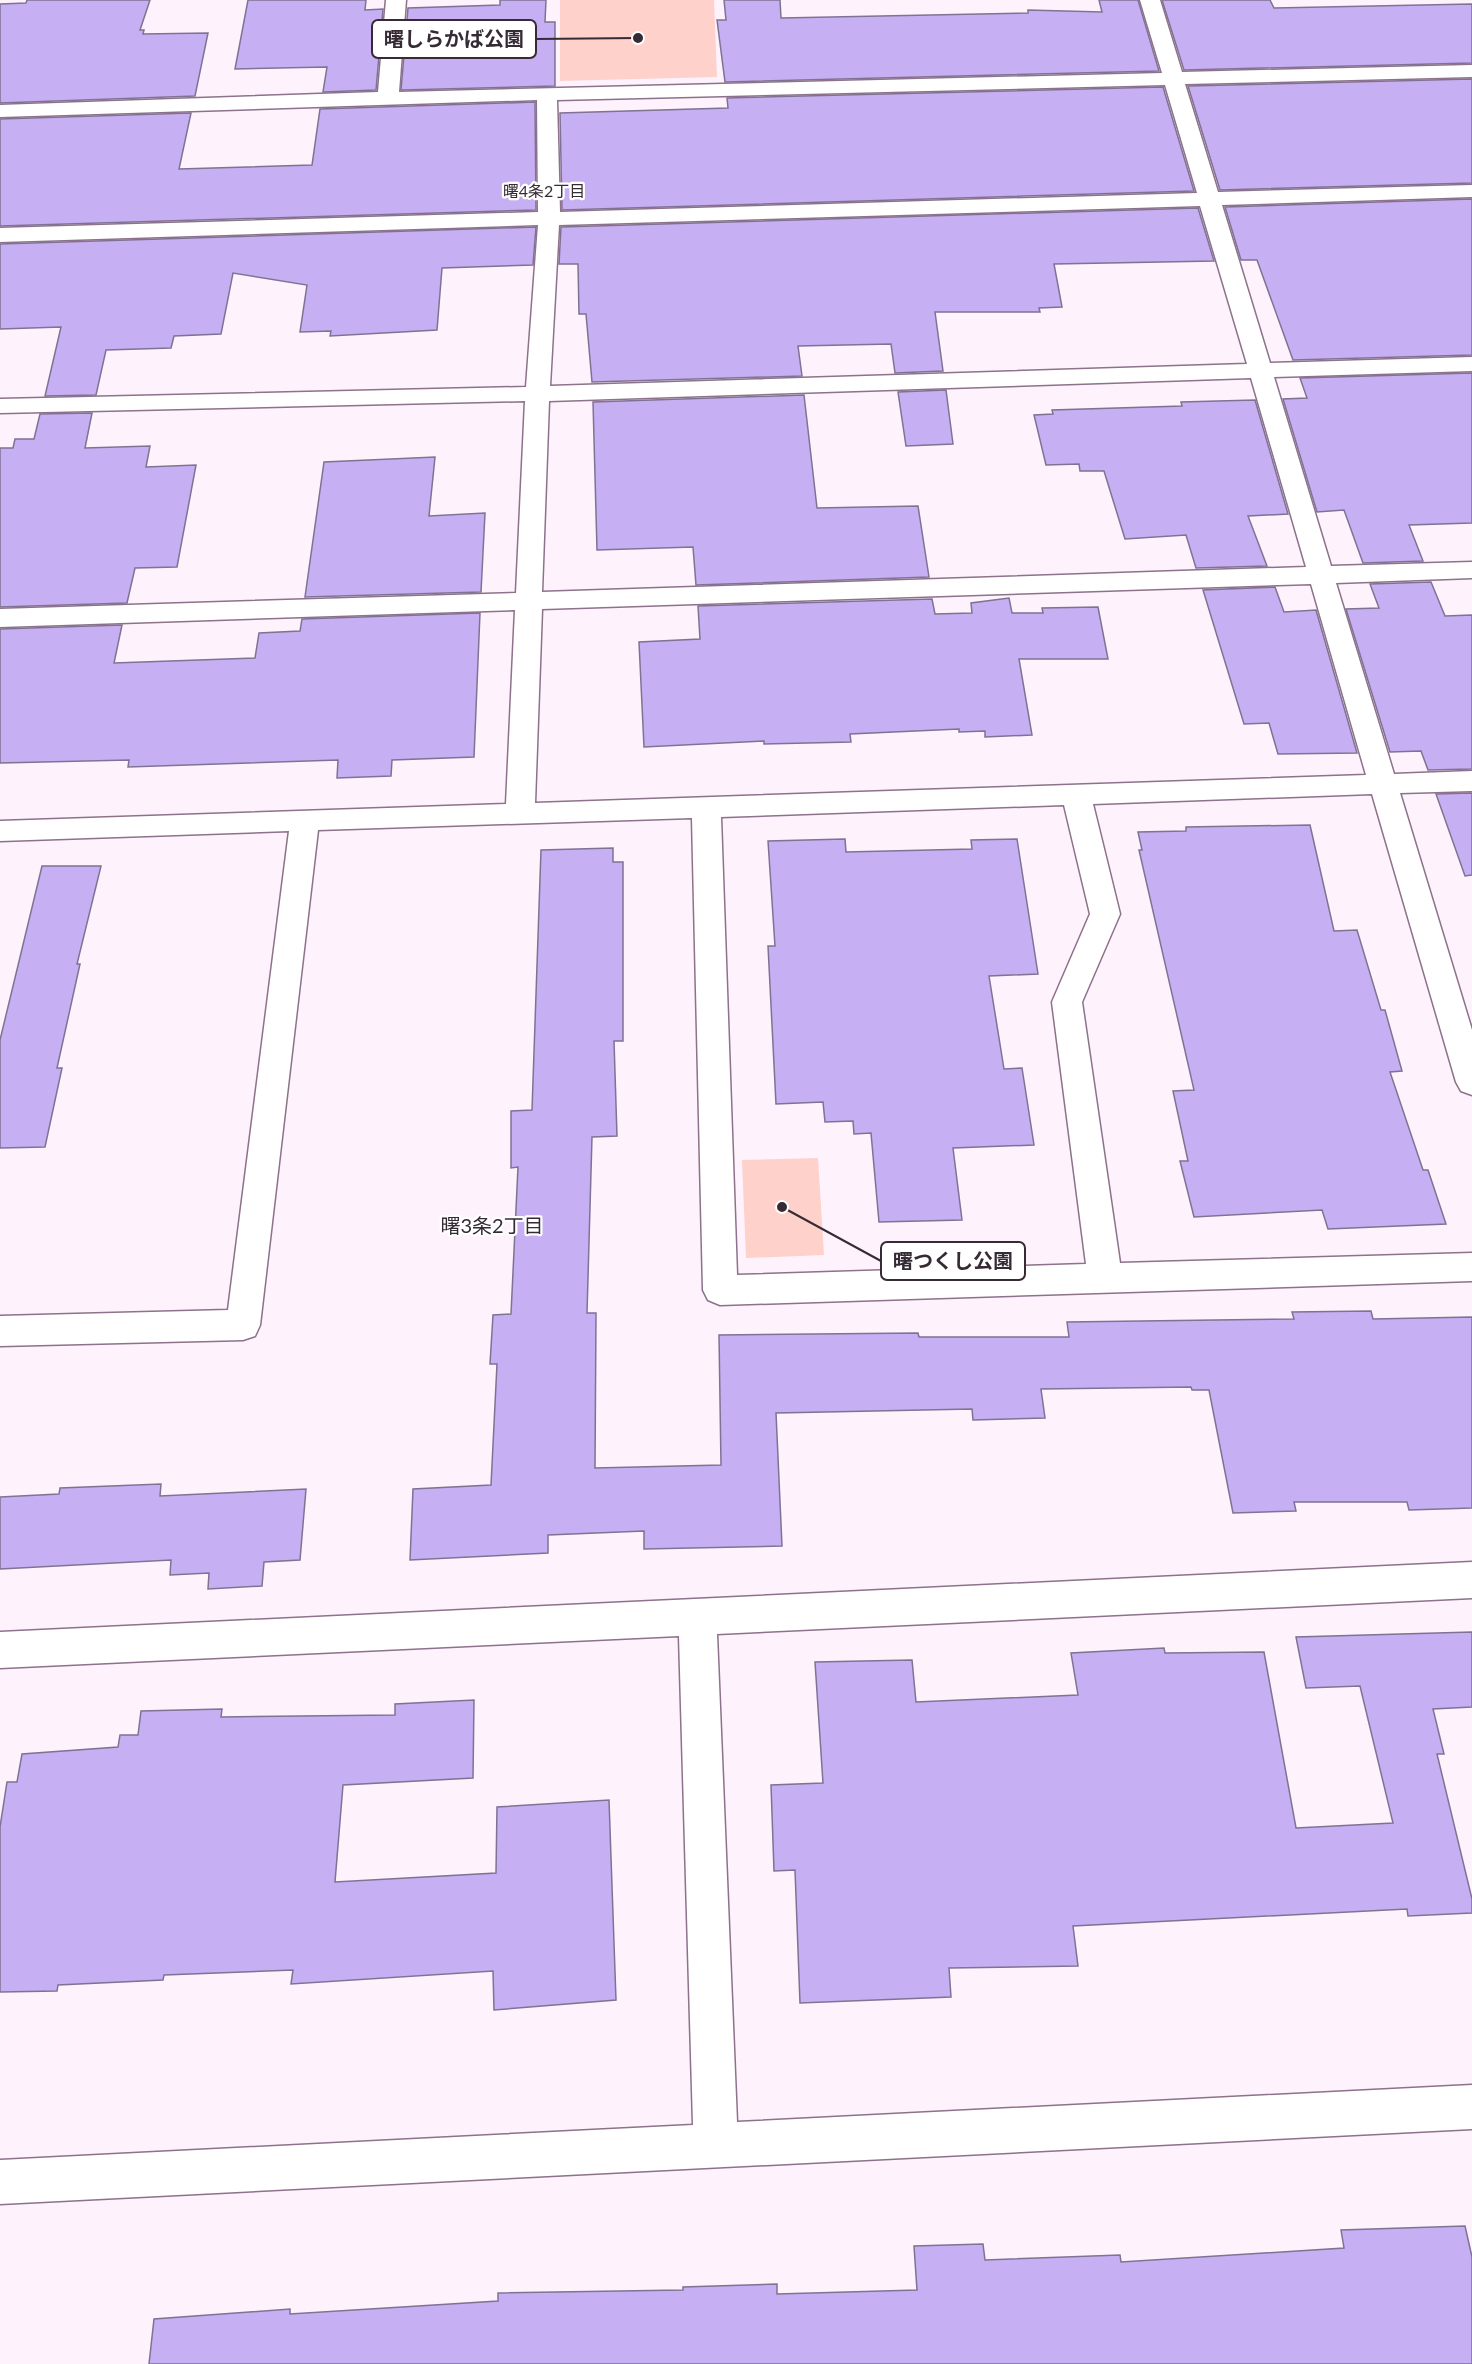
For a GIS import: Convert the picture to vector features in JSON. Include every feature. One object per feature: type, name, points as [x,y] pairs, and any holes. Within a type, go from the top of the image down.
[{"type":"street","points":[[388,98],[396,0]]},
{"type":"street","points":[[1150,0],[1472,1082]]},
{"type":"street","points":[[0,111],[388,98],[1472,71]]},
{"type":"street","points":[[520,813],[538,394],[549,218],[547,94]]},
{"type":"street","points":[[0,235],[1472,191]]},
{"type":"street","points":[[0,406],[538,394],[1472,364]]},
{"type":"street","points":[[0,618],[1472,570]]},
{"type":"street","points":[[2,839],[305,820],[1472,781]]},
{"type":"street","points":[[1076,794],[1105,914],[1067,1002],[1105,1279]]},
{"type":"street","points":[[706,807],[720,1290],[1472,1267]]},
{"type":"street","points":[[0,1331],[243,1324],[305,820]]},
{"type":"street","points":[[0,1650],[1472,1580]]},
{"type":"street","points":[[698,1617],[716,2145]]},
{"type":"street","points":[[0,2182],[1472,2107]]},
{"type":"shaded area","points":[[560,0],[714,0],[717,77],[560,81]]},
{"type":"shaded area","points":[[818,1158],[824,1255],[746,1258],[742,1160]]},
{"type":"building","points":[[27,0],[150,0],[140,30],[144,30],[143,34],[208,33],[195,96],[0,103],[0,4],[26,3]]},
{"type":"building","points":[[248,0],[366,0],[365,10],[383,9],[376,90],[323,92],[327,67],[235,69]]},
{"type":"building","points":[[500,0],[546,0],[545,22],[555,22],[555,86],[401,90],[408,8],[500,5]]},
{"type":"building","points":[[724,0],[780,0],[781,18],[1028,13],[1028,10],[1102,12],[1099,0],[1138,0],[1159,71],[725,82],[717,20],[726,20]]},
{"type":"building","points":[[1162,0],[1270,0],[1274,8],[1472,4],[1472,63],[1184,70]]},
{"type":"building","points":[[1472,79],[1472,183],[1220,190],[1188,86]]},
{"type":"building","points":[[1163,87],[1194,191],[562,210],[560,113],[728,108],[727,98]]},
{"type":"building","points":[[535,102],[536,210],[0,226],[0,119],[191,113],[179,169],[312,165],[320,109]]},
{"type":"building","points":[[1472,199],[1472,355],[1293,360],[1257,260],[1241,260],[1225,207]]},
{"type":"building","points":[[1198,208],[1214,261],[1054,264],[1062,307],[1039,308],[1040,312],[935,312],[943,371],[895,373],[891,344],[798,346],[802,376],[592,382],[586,314],[579,314],[578,264],[559,264],[561,227]]},
{"type":"building","points":[[536,227],[533,265],[442,268],[437,330],[330,336],[331,331],[300,332],[307,285],[233,273],[221,334],[174,336],[171,348],[106,350],[96,395],[45,396],[61,327],[0,329],[0,244]]},
{"type":"building","points":[[1472,373],[1472,523],[1409,525],[1423,561],[1363,563],[1344,510],[1317,512],[1283,399],[1307,398],[1300,378]]},
{"type":"building","points":[[946,390],[953,444],[906,446],[898,392]]},
{"type":"building","points":[[804,395],[817,508],[918,506],[929,577],[696,585],[693,547],[597,550],[593,402]]},
{"type":"building","points":[[1255,400],[1288,514],[1248,516],[1267,566],[1196,568],[1186,535],[1125,539],[1104,471],[1080,471],[1079,464],[1046,465],[1034,415],[1053,414],[1052,410],[1182,406],[1181,402]]},
{"type":"building","points":[[92,413],[85,448],[150,446],[146,467],[196,465],[177,567],[135,568],[127,603],[0,607],[0,448],[13,448],[15,439],[34,439],[40,414]]},
{"type":"building","points":[[435,457],[429,516],[485,513],[481,592],[305,597],[324,462]]},
{"type":"building","points":[[1431,582],[1445,616],[1472,615],[1472,769],[1428,770],[1421,751],[1390,752],[1346,609],[1379,608],[1370,584]]},
{"type":"building","points":[[1275,587],[1284,612],[1316,610],[1357,753],[1278,754],[1269,723],[1244,724],[1203,590]]},
{"type":"building","points":[[1009,598],[1012,613],[1043,613],[1042,608],[1098,607],[1108,659],[1019,659],[1032,735],[985,737],[985,731],[959,732],[959,729],[850,734],[851,742],[764,744],[764,741],[644,747],[639,642],[700,639],[698,606],[932,599],[935,614],[972,613],[971,603]]},
{"type":"building","points":[[480,613],[474,757],[392,760],[391,776],[337,778],[338,760],[128,767],[129,760],[0,763],[0,629],[122,625],[114,663],[255,658],[259,633],[300,631],[302,619]]},
{"type":"building","points":[[1472,793],[1472,875],[1465,876],[1436,794]]},
{"type":"building","points":[[1310,825],[1334,931],[1357,930],[1381,1010],[1385,1010],[1402,1071],[1390,1072],[1423,1170],[1428,1170],[1446,1224],[1328,1229],[1322,1210],[1194,1217],[1180,1161],[1188,1161],[1173,1091],[1194,1090],[1139,850],[1142,850],[1138,832],[1186,831],[1186,827]]},
{"type":"building","points":[[845,839],[846,852],[972,849],[971,840],[1017,839],[1038,974],[989,976],[1004,1069],[1022,1068],[1034,1145],[953,1148],[962,1220],[879,1222],[871,1133],[854,1134],[853,1121],[825,1122],[823,1102],[776,1104],[768,946],[775,946],[768,841]]},
{"type":"building","points":[[613,848],[613,862],[623,862],[623,1041],[614,1041],[617,1136],[592,1137],[587,1313],[596,1313],[595,1468],[721,1465],[719,1335],[918,1333],[919,1337],[1069,1337],[1067,1322],[1294,1319],[1292,1312],[1371,1311],[1373,1319],[1472,1317],[1472,1508],[1409,1510],[1407,1502],[1294,1502],[1296,1511],[1233,1513],[1209,1390],[1192,1390],[1191,1387],[1041,1389],[1045,1418],[973,1420],[972,1409],[776,1413],[782,1546],[644,1549],[644,1531],[548,1535],[548,1553],[410,1560],[413,1489],[491,1485],[497,1364],[490,1364],[493,1315],[511,1314],[518,1167],[511,1168],[511,1111],[532,1110],[541,850]]},
{"type":"building","points":[[42,866],[101,866],[77,964],[80,964],[57,1068],[62,1068],[45,1147],[0,1148],[0,1040]]},
{"type":"building","points":[[161,1484],[160,1496],[306,1489],[300,1560],[264,1562],[262,1586],[208,1589],[209,1573],[170,1575],[171,1560],[0,1569],[0,1497],[59,1494],[60,1488]]},
{"type":"building","points":[[1472,1632],[1472,1707],[1433,1709],[1444,1754],[1437,1754],[1472,1899],[1472,1913],[1408,1916],[1407,1909],[1073,1926],[1078,1966],[949,1968],[951,1997],[800,2003],[795,1870],[774,1871],[771,1785],[823,1783],[815,1662],[912,1660],[916,1702],[1078,1695],[1071,1653],[1164,1648],[1165,1653],[1264,1652],[1296,1828],[1393,1823],[1360,1686],[1306,1688],[1296,1637]]},
{"type":"building","points":[[474,1700],[473,1778],[343,1785],[335,1882],[496,1873],[497,1807],[609,1800],[616,2000],[494,2010],[493,1971],[291,1984],[293,1970],[164,1975],[163,1980],[58,1985],[57,1991],[0,1992],[0,1827],[7,1782],[17,1782],[22,1754],[118,1747],[120,1735],[138,1735],[141,1711],[222,1709],[221,1717],[395,1715],[395,1704]]},
{"type":"building","points":[[1465,2226],[1472,2257],[1472,2364],[149,2364],[154,2319],[290,2309],[290,2314],[498,2301],[498,2293],[683,2290],[683,2287],[777,2284],[777,2294],[917,2290],[914,2246],[983,2244],[985,2260],[1120,2255],[1121,2262],[1344,2248],[1341,2230]]},
{"type":"place","name":"曙しらかば公園","points":[[638,38]]},
{"type":"place","name":"曙つくし公園","points":[[782,1207]]},
{"type":"district","name":"曙4条2丁目","points":[[544,191]]},
{"type":"district","name":"曙3条2丁目","points":[[492,1226]]}]
